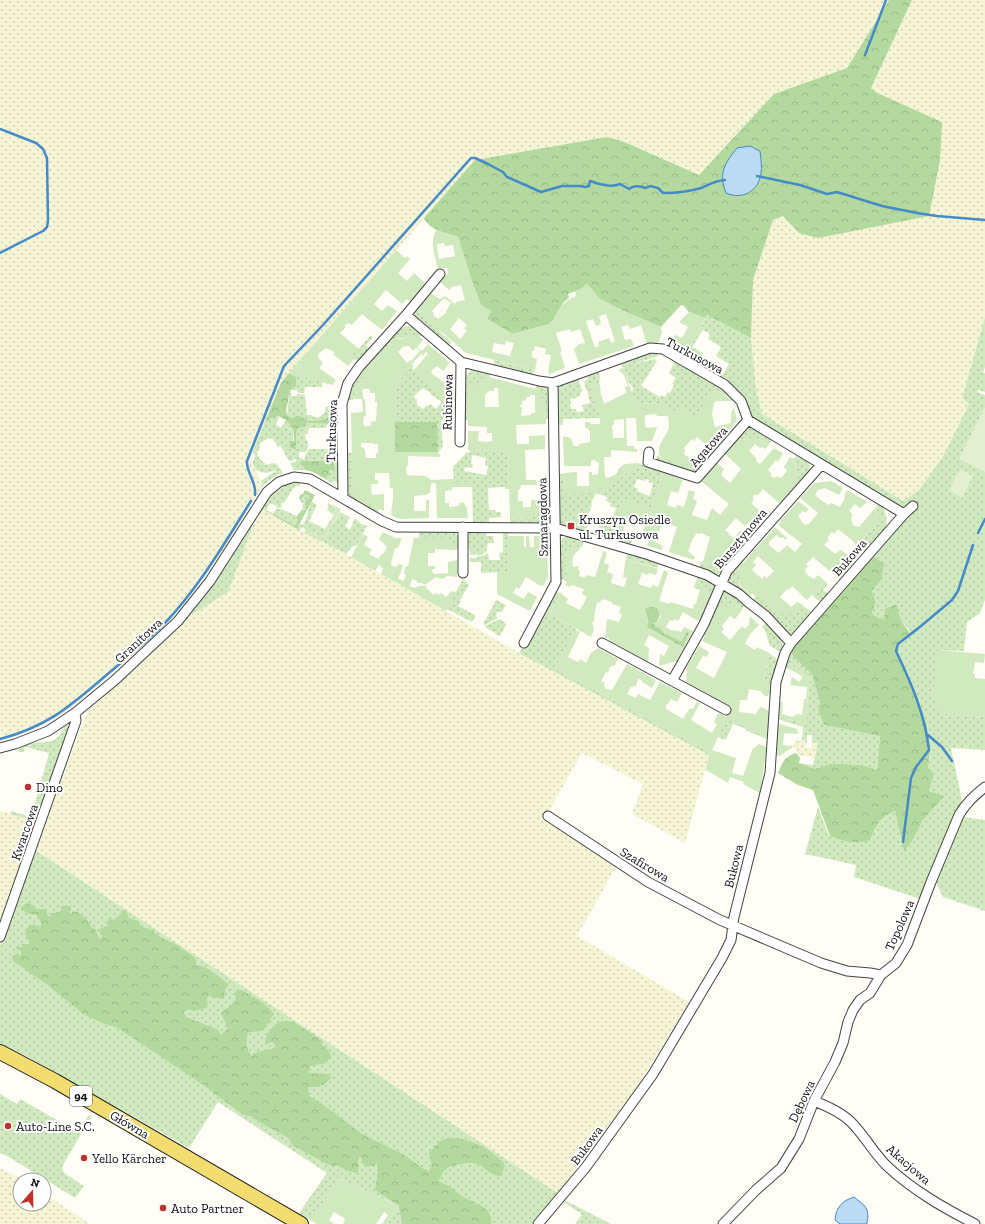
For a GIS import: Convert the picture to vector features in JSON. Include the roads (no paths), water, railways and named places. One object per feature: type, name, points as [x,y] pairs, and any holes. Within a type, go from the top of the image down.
[{"type":"main road","name":"Główna","points":[[0,1052],[61,1084],[301,1224]]},
{"type":"street","name":"Turkusowa","points":[[343,498],[342,405],[348,383],[359,367],[406,315],[440,274]]},
{"type":"street","name":"Turkusowa","points":[[406,315],[461,362],[553,383],[650,348],[663,349],[724,385],[741,401],[748,420]]},
{"type":"street","name":"Rubinowa","points":[[460,442],[461,362]]},
{"type":"street","name":"Szmaragdowa","points":[[524,643],[556,582],[553,383]]},
{"type":"street","points":[[748,420],[821,466],[904,514]]},
{"type":"street","name":"Agatowa","points":[[649,452],[648,462],[697,478],[748,420]]},
{"type":"street","name":"Bursztynowa","points":[[672,681],[704,624],[727,571],[821,466]]},
{"type":"street","name":"Granitowa","points":[[0,748],[15,744],[48,731],[75,713],[114,680],[178,621],[210,581],[266,492],[279,482],[294,477],[310,480],[343,498]]},
{"type":"street","points":[[343,498],[382,521],[396,527],[556,528],[646,554],[707,574],[739,594],[766,616],[791,643]]},
{"type":"street","name":"Bukowa","points":[[538,1224],[586,1168],[653,1074],[731,940],[745,871],[764,802],[770,773],[776,682],[791,643],[904,514],[913,506]]},
{"type":"street","points":[[463,527],[464,573]]},
{"type":"street","points":[[602,643],[726,710]]},
{"type":"street","name":"Kwarcowa","points":[[0,937],[76,721],[75,713]]},
{"type":"street","name":"Topolowa","points":[[881,975],[896,963],[907,945],[959,815],[970,799],[985,787]]},
{"type":"street","name":"Szafirowa","points":[[548,816],[648,882],[682,901],[733,926]]},
{"type":"street","points":[[733,926],[822,963],[847,971],[881,975]]},
{"type":"street","points":[[731,940],[744,935],[760,938]]},
{"type":"street","name":"Dębowa","points":[[723,1224],[756,1190],[781,1168],[799,1139],[814,1101],[835,1062],[843,1043],[848,1022],[853,1010],[860,1000],[870,993],[881,975]]},
{"type":"street","name":"Akacjowa","points":[[814,1101],[842,1114],[851,1122],[887,1166],[911,1186],[935,1203],[975,1224]]},
{"type":"water","points":[[750,146],[760,151],[761,174],[757,186],[753,190],[743,195],[738,196],[726,193],[723,174],[726,164],[737,148]]},
{"type":"water","points":[[854,1197],[866,1207],[868,1213],[867,1224],[840,1224],[835,1220],[838,1208],[846,1200]]},
{"type":"waterway","points":[[865,55],[886,0]]},
{"type":"waterway","points":[[0,129],[36,143],[43,149],[47,158],[48,221],[47,227],[43,231],[0,253]]},
{"type":"waterway","points":[[255,495],[247,461],[284,366],[323,325],[471,158],[475,158],[488,164],[503,172],[507,177],[541,192],[562,186],[585,187],[589,186],[590,181],[609,186],[620,184],[629,189],[635,186],[646,188],[650,186],[658,188],[663,193],[673,193],[701,188],[725,180]]},
{"type":"waterway","points":[[757,176],[800,185],[827,194],[837,192],[882,206],[917,213],[985,220]]},
{"type":"waterway","points":[[0,739],[31,729],[56,715],[90,689],[156,632],[176,611],[199,581],[221,550],[251,501]]},
{"type":"waterway","points":[[978,533],[985,519]]},
{"type":"waterway","points":[[903,842],[911,778],[916,767],[929,750],[921,711],[896,651],[898,644],[952,600],[958,591],[973,545]]},
{"type":"waterway","points":[[928,735],[942,747],[952,761]]},
{"type":"place","name":"Kruszyn Osiedle ul. Turkusowa","points":[[571,526]]},
{"type":"place","name":"Dino","points":[[28,787]]},
{"type":"place","name":"Auto-Line S.C.","points":[[8,1126]]},
{"type":"place","name":"Yello Kärcher","points":[[84,1158]]},
{"type":"place","name":"Auto Partner","points":[[163,1208]]}]
